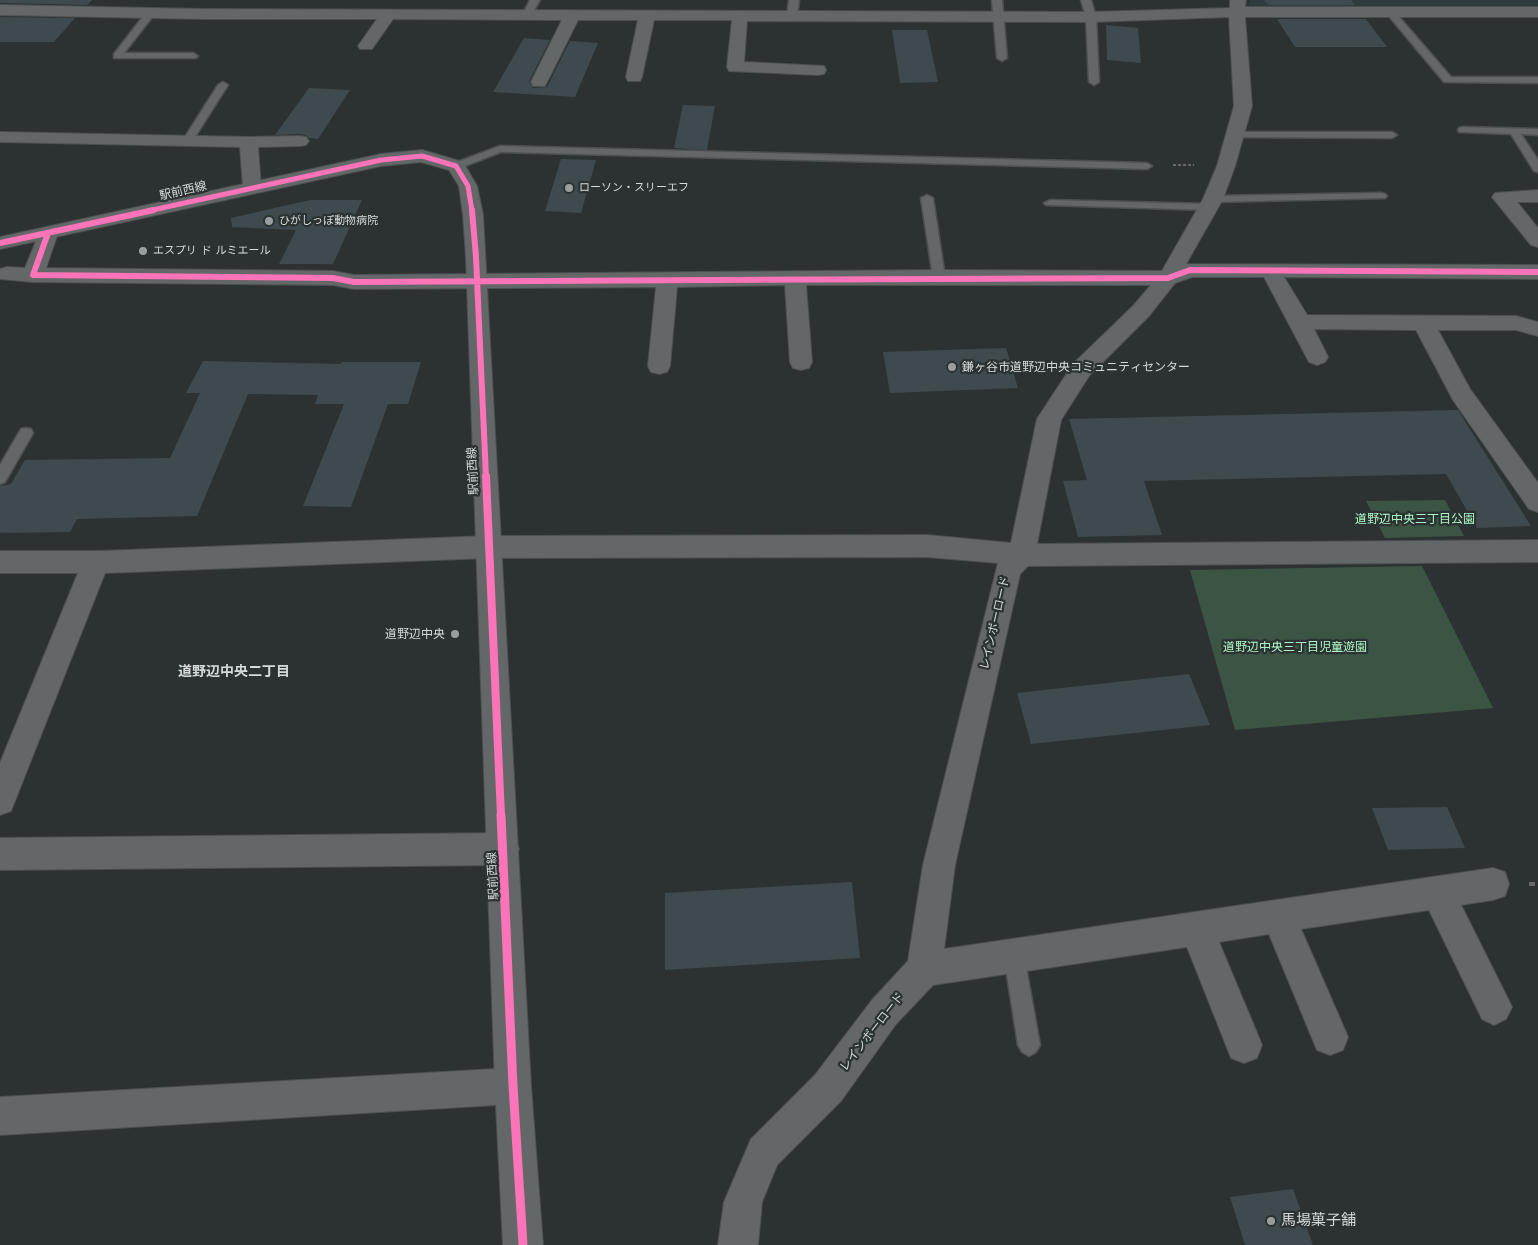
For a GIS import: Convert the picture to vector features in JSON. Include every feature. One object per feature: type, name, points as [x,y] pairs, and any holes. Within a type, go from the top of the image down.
[{"type":"street","points":[[192,13],[202,0]]},
{"type":"street","points":[[913,16],[916,0]]},
{"type":"street","points":[[0,10],[192,13],[294,6],[389,14],[429,7],[531,7],[573,14],[647,16],[1091,17],[1238,6],[1392,13],[1538,12]]},
{"type":"street","name":"レインボーロード","points":[[738,1245],[742,1202],[764,1152],[828,1088],[884,1012],[924,969],[939,864],[1008,569],[1022,555],[1049,419],[1081,370],[1141,311],[1168,278],[1211,203],[1226,166],[1242,106],[1238,6]]},
{"type":"street","points":[[366,46],[389,14]]},
{"type":"street","points":[[539,82],[573,14]]},
{"type":"street","points":[[634,77],[647,16]]},
{"type":"street","points":[[740,16],[735,67],[818,70]]},
{"type":"street","points":[[0,137],[249,142],[300,141]]},
{"type":"street","points":[[249,142],[252,187]]},
{"type":"street","name":"駅前西線","points":[[0,243],[381,160],[422,156],[456,166],[468,186],[473,215],[523,1245]]},
{"type":"street","points":[[1538,196],[1502,197],[1538,241]]},
{"type":"street","points":[[33,275],[48,233]]},
{"type":"street","points":[[7,274],[333,278],[354,282],[476,282],[939,277],[1168,278],[1190,270],[1538,272]]},
{"type":"street","points":[[1270,270],[1318,358]]},
{"type":"street","points":[[796,279],[801,362]]},
{"type":"street","points":[[658,366],[667,280]]},
{"type":"street","points":[[1300,322],[1516,323],[1538,329]]},
{"type":"street","points":[[1423,322],[1461,394],[1537,499]]},
{"type":"street","points":[[0,562],[96,562],[488,547],[927,546],[1022,555],[1538,551]]},
{"type":"street","points":[[0,800],[96,562]]},
{"type":"street","points":[[0,854],[503,849]]},
{"type":"street","points":[[924,969],[1492,884]]},
{"type":"street","points":[[1437,892],[1494,1007]]},
{"type":"street","points":[[1278,916],[1330,1037]]},
{"type":"street","points":[[1196,928],[1244,1045]]},
{"type":"street","points":[[0,1116],[514,1086]]},
{"type":"lane","points":[[792,16],[794,0]]},
{"type":"lane","points":[[996,0],[1002,58]]},
{"type":"lane","points":[[1086,0],[1091,17],[1094,82]]},
{"type":"lane","points":[[151,12],[117,56],[193,56]]},
{"type":"lane","points":[[1392,13],[1448,80],[1538,80]]},
{"type":"lane","points":[[188,140],[223,85]]},
{"type":"lane","points":[[1463,130],[1538,132]]},
{"type":"lane","points":[[1514,131],[1538,169]]},
{"type":"lane","points":[[1234,135],[1392,135]]},
{"type":"lane","points":[[456,166],[500,149],[1148,166]]},
{"type":"lane","points":[[1050,203],[1211,203],[1381,196]]},
{"type":"lane","points":[[927,198],[939,277]]},
{"type":"lane","points":[[0,478],[26,433]]},
{"type":"lane","points":[[1014,956],[1029,1044]]},
{"type":"path","points":[[1148,166],[1152,164],[1226,166]]},
{"type":"shaded area","points":[[1250,0],[1538,0],[1538,8],[1263,9],[1249,5]]},
{"type":"green space","name":"道野辺中央三丁目公園","points":[[1445,500],[1464,536],[1385,538],[1366,501]]},
{"type":"green space","name":"道野辺中央三丁目児童遊園","points":[[1422,566],[1493,708],[1235,730],[1190,570]]},
{"type":"building","points":[[0,0],[92,0],[87,5],[0,3]]},
{"type":"building","points":[[1264,0],[1351,0],[1355,5],[1268,5]]},
{"type":"building","points":[[0,17],[75,18],[54,42],[0,42]]},
{"type":"building","points":[[1277,19],[1366,19],[1387,47],[1295,47]]},
{"type":"building","points":[[1106,25],[1138,28],[1141,63],[1107,60]]},
{"type":"building","points":[[892,30],[927,30],[938,82],[900,83]]},
{"type":"building","points":[[524,38],[550,40],[529,81],[533,88],[547,87],[570,41],[598,43],[575,97],[493,92]]},
{"type":"building","points":[[309,88],[350,90],[318,139],[300,134],[275,135]]},
{"type":"building","points":[[683,105],[715,106],[707,150],[674,148]]},
{"type":"building","points":[[561,159],[596,160],[581,213],[545,211]]},
{"type":"building","points":[[310,200],[362,200],[333,264],[279,264],[296,230],[232,227],[231,218]]},
{"type":"building","points":[[1006,348],[1018,388],[890,393],[883,352]]},
{"type":"building","points":[[203,361],[341,364],[341,362],[421,362],[408,404],[388,404],[351,507],[303,506],[344,404],[315,404],[318,395],[248,394],[197,516],[77,519],[70,532],[0,533],[0,486],[11,484],[25,460],[170,458],[200,393],[186,393]]},
{"type":"building","points":[[1458,410],[1531,526],[1477,528],[1446,474],[1144,481],[1162,535],[1078,537],[1063,481],[1087,480],[1069,419]]},
{"type":"building","points":[[1189,674],[1210,725],[1031,744],[1017,693]]},
{"type":"building","points":[[1447,807],[1465,848],[1388,850],[1372,808]]},
{"type":"building","points":[[852,882],[860,958],[665,970],[665,893]]},
{"type":"building","name":"馬場菓子舗","points":[[1293,1189],[1313,1245],[1245,1245],[1230,1197]]},
{"type":"cycle path","points":[[0,243],[381,160],[422,156],[456,166],[468,186],[473,215],[476,257],[513,1086],[523,1245]]},
{"type":"cycle path","points":[[48,233],[33,275],[333,278],[354,282],[506,282],[939,277],[1168,278],[1190,270],[1538,272]]},
{"type":"place","name":"ローソン・スリーエフ","points":[[569,188]]},
{"type":"place","name":"ひがしっぽ動物病院","points":[[269,221]]},
{"type":"place","name":"エスプリ ド ルミエール","points":[[143,251]]},
{"type":"place","name":"鎌ヶ谷市道野辺中央コミュニティセンター","points":[[952,367]]},
{"type":"place","name":"道野辺中央","points":[[455,634]]},
{"type":"place","name":"馬場菓子舗","points":[[1271,1221]]},
{"type":"district","name":"道野辺中央二丁目","points":[[234,672]]}]
